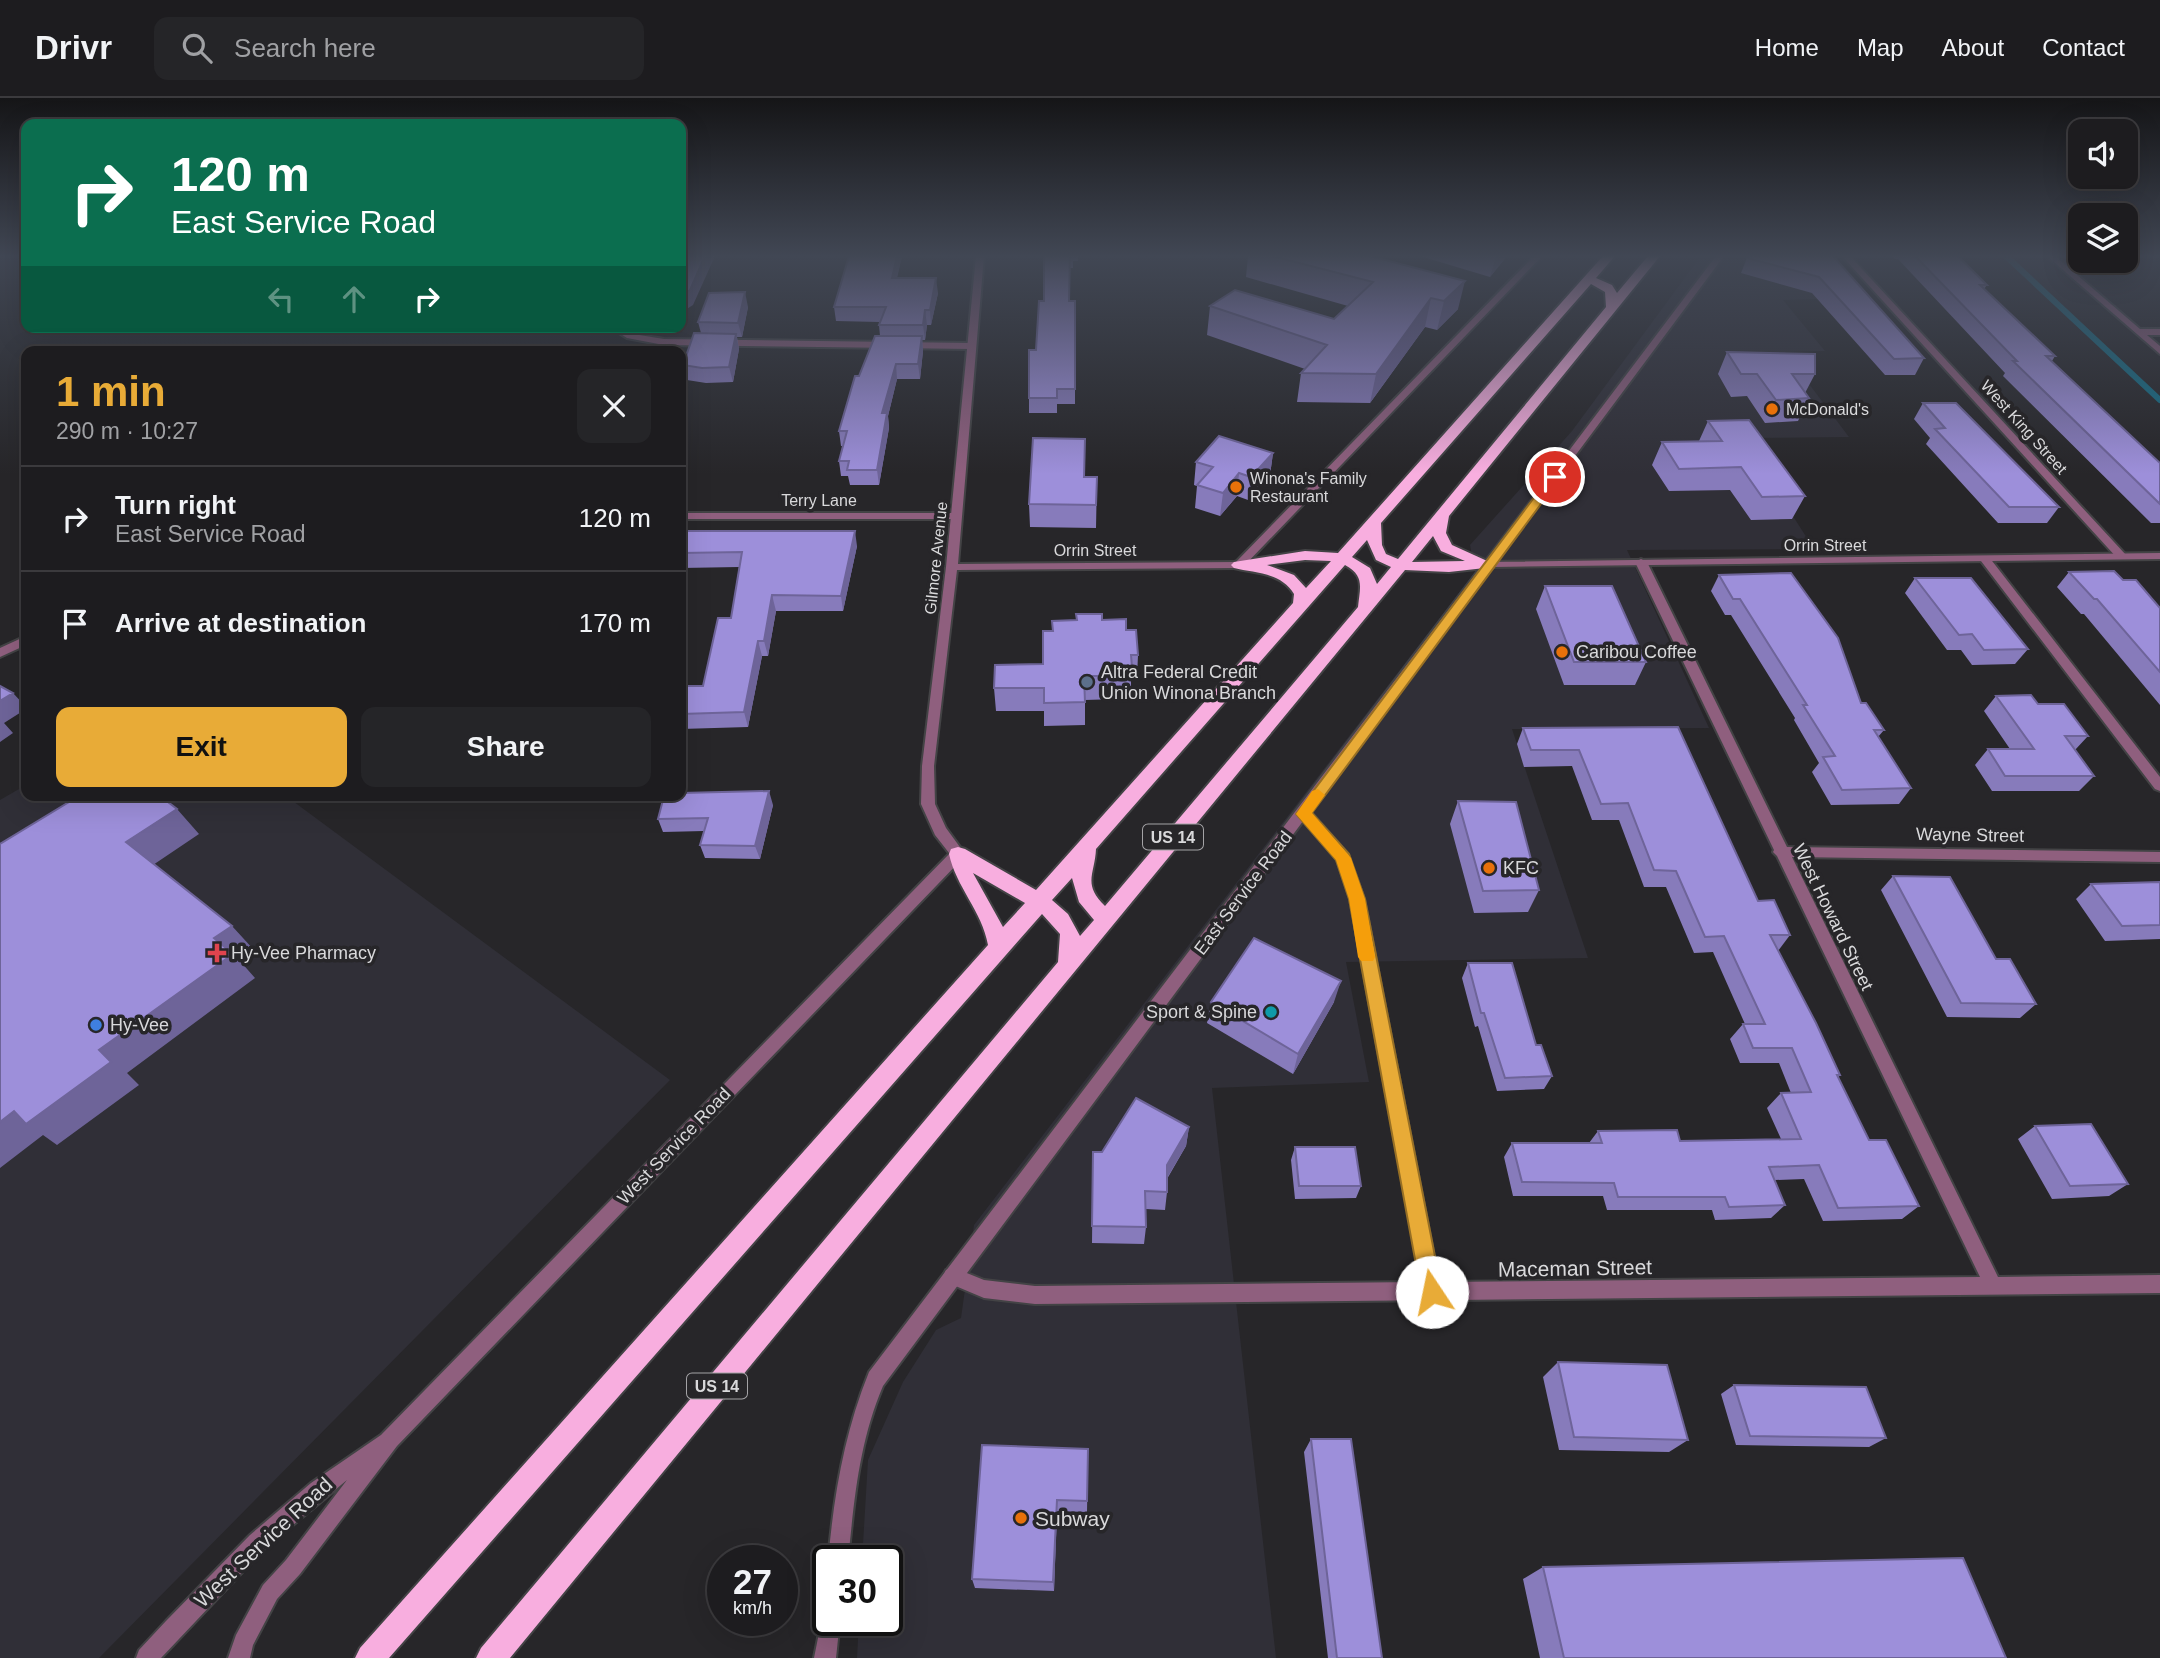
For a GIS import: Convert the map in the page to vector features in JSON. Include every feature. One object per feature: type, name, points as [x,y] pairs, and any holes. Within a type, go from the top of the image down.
[{"type":"highway","points":[[370,1658],[1544,329]]},
{"type":"highway","name":"US 14","points":[[491,1658],[1401,565],[1594,329]]},
{"type":"highway","points":[[1442,514],[1439,533],[1446,548],[1489,564]]},
{"type":"highway","points":[[1374,520],[1374,539],[1382,558],[1401,565],[1489,564]]},
{"type":"highway","points":[[1239,565],[1306,556],[1341,558],[1365,571],[1370,585],[1365,606]]},
{"type":"highway","points":[[1239,565],[1272,571],[1291,579],[1302,594],[1301,603]]},
{"type":"highway","points":[[1093,841],[1082,865],[1081,889],[1093,909],[1106,918]]},
{"type":"highway","points":[[958,854],[975,867],[1039,901],[1063,922],[1069,931],[1071,946],[1067,963]]},
{"type":"highway","points":[[958,854],[961,871],[967,883],[982,901],[996,928],[998,947]]},
{"type":"street","name":"Gilmore Avenue","points":[[958,854],[940,831],[928,804],[927,789],[952,567],[973,329]]},
{"type":"street","points":[[1239,565],[1468,329]]},
{"type":"street","name":"East Service Road","points":[[840,1545],[852,1443],[863,1407],[876,1379],[894,1352],[1304,814],[1665,329]]},
{"type":"street","name":"West King Street","points":[[1913,329],[2122,557]]},
{"type":"street","points":[[2134,329],[2160,351]]},
{"type":"street","points":[[2138,332],[2160,332]]},
{"type":"street","points":[[625,333],[664,342],[971,346]]},
{"type":"street","name":"Terry Lane","points":[[686,516],[956,516]]},
{"type":"street","name":"Orrin Street","points":[[1489,564],[2160,556]]},
{"type":"street","points":[[1985,559],[2160,786]]},
{"type":"street","name":"West Howard Street","points":[[1641,562],[1994,1287]]},
{"type":"street","name":"Orrin Street","points":[[952,567],[1239,565]]},
{"type":"street","points":[[0,653],[21,642]]},
{"type":"street","points":[[1304,814],[1343,858],[1357,899],[1432,1292]]},
{"type":"street","name":"Wayne Street","points":[[1780,852],[2160,857]]},
{"type":"street","name":"West Service Road","points":[[239,1658],[253,1621],[270,1592],[390,1439],[958,854]]},
{"type":"street","name":"Maceman Street","points":[[952,1276],[984,1289],[1035,1295],[2160,1284]]},
{"type":"street","name":"West Service Road","points":[[147,1658],[190,1610],[294,1508],[348,1465],[390,1439]]},
{"type":"street","points":[[825,1658],[828,1636]]},
{"type":"shaded area","points":[[1647,329],[1807,329],[1825,351],[1785,352],[1849,437],[1743,438],[1814,549],[1627,550],[1709,728],[1512,729],[1588,958],[1346,962],[1369,1082],[1212,1088],[1276,1658],[857,1658],[858,1636],[903,1636],[903,1545],[863,1545],[868,1460],[903,1382],[936,1330],[961,1318],[974,1225],[1475,572],[1470,545],[1572,431]]},
{"type":"shaded area","points":[[21,788],[21,801],[293,801],[670,1080],[99,1658],[0,1658],[0,800]]},
{"type":"building","points":[[1037,329],[1075,329],[1075,389],[1057,389],[1057,398],[1029,398],[1029,350],[1036,350]]},
{"type":"building","points":[[1278,329],[1409,329],[1376,374],[1301,373],[1327,345]]},
{"type":"building","points":[[1866,329],[1898,329],[1924,358],[1894,359]]},
{"type":"building","points":[[1986,329],[2026,329],[2055,356],[2046,356],[2160,463],[2160,504],[2013,361],[2017,361]]},
{"type":"building","points":[[694,333],[736,334],[729,367],[686,365],[686,356]]},
{"type":"building","points":[[875,336],[922,336],[918,364],[896,364],[882,413],[887,413],[877,470],[847,470],[849,461],[839,461],[847,431],[839,431],[855,376],[859,376]]},
{"type":"building","points":[[1727,352],[1815,354],[1815,374],[1792,374],[1809,398],[1776,400],[1757,374],[1741,374]]},
{"type":"building","points":[[1923,403],[1956,403],[2059,507],[2009,507],[1935,429],[1945,428]]},
{"type":"building","points":[[1749,420],[1805,496],[1762,497],[1741,467],[1679,469],[1662,442],[1722,441],[1708,421]]},
{"type":"building","points":[[1219,436],[1273,453],[1251,477],[1239,473],[1223,493],[1197,485],[1213,467],[1196,462]]},
{"type":"building","points":[[1033,438],[1085,439],[1084,477],[1097,477],[1096,505],[1029,504]]},
{"type":"building","points":[[686,531],[855,531],[841,596],[772,595],[764,641],[758,641],[744,712],[686,714],[686,686],[703,686],[718,618],[731,618],[742,552],[686,553]]},
{"type":"building","points":[[2114,571],[2123,580],[2136,580],[2160,608],[2160,672],[2097,599],[2069,572]]},
{"type":"building","points":[[1791,573],[1838,638],[1861,703],[1866,703],[1884,730],[1874,730],[1911,788],[1842,790],[1823,757],[1835,756],[1803,705],[1807,705],[1740,599],[1733,599],[1719,575]]},
{"type":"building","points":[[1915,578],[1971,578],[2028,649],[1984,650],[1972,634],[1959,635]]},
{"type":"building","points":[[1545,586],[1612,586],[1646,662],[1574,662]]},
{"type":"building","points":[[1076,614],[1102,614],[1102,620],[1126,619],[1126,630],[1136,630],[1138,655],[1131,655],[1132,667],[1118,667],[1119,676],[1084,676],[1085,702],[1044,703],[1044,688],[994,688],[995,665],[1043,664],[1043,631],[1053,631],[1052,621],[1077,620]]},
{"type":"building","points":[[0,686],[13,693],[0,701]]},
{"type":"building","points":[[2031,695],[2038,704],[2064,704],[2088,736],[2065,736],[2094,776],[2005,776],[1988,749],[2034,749],[1996,696]]},
{"type":"building","points":[[1678,727],[1758,901],[1774,900],[1790,935],[1770,935],[1816,1023],[1840,1075],[1837,1075],[1869,1140],[1886,1140],[1919,1206],[1838,1208],[1819,1165],[1769,1167],[1785,1205],[1729,1207],[1725,1197],[1618,1197],[1614,1183],[1522,1182],[1512,1143],[1602,1143],[1598,1131],[1677,1130],[1680,1141],[1801,1139],[1781,1093],[1811,1092],[1792,1048],[1753,1048],[1743,1024],[1765,1024],[1724,936],[1705,937],[1676,871],[1654,870],[1628,803],[1601,804],[1579,750],[1531,750],[1523,728]]},
{"type":"building","points":[[769,791],[755,846],[700,845],[708,818],[658,819],[663,801],[686,801],[686,793]]},
{"type":"building","name":"Hy-Vee","points":[[71,801],[167,801],[177,809],[126,842],[232,926],[214,938],[233,954],[99,1050],[111,1062],[26,1124],[14,1111],[0,1122],[0,844]]},
{"type":"building","points":[[1458,801],[1516,802],[1539,890],[1483,891]]},
{"type":"building","points":[[1893,876],[1950,877],[1996,959],[2010,959],[2036,1004],[1961,1003]]},
{"type":"building","points":[[2160,882],[2160,925],[2122,926],[2091,884]]},
{"type":"building","name":"Sport & Spine","points":[[1254,938],[1341,981],[1298,1054],[1211,1002]]},
{"type":"building","points":[[1468,963],[1512,963],[1536,1045],[1541,1045],[1552,1076],[1505,1078],[1484,1013],[1481,1013]]},
{"type":"building","points":[[1136,1098],[1189,1127],[1167,1165],[1167,1192],[1145,1191],[1146,1227],[1092,1226],[1093,1152],[1102,1152]]},
{"type":"building","points":[[2091,1124],[2128,1184],[2070,1186],[2035,1126]]},
{"type":"building","points":[[1295,1147],[1355,1147],[1361,1186],[1299,1186]]},
{"type":"building","points":[[1558,1362],[1667,1365],[1688,1440],[1574,1437]]},
{"type":"building","points":[[1734,1385],[1866,1387],[1886,1438],[1750,1436]]},
{"type":"building","points":[[1311,1439],[1351,1439],[1382,1658],[1337,1658]]},
{"type":"building","points":[[982,1445],[1088,1449],[1087,1501],[1057,1500],[1053,1582],[972,1579]]},
{"type":"building","points":[[1963,1558],[2006,1658],[1564,1658],[1543,1567]]},
{"type":"waterway","points":[[2084,329],[2160,400]]},
{"type":"slow traffic","points":[[1318,795],[1304,814],[1343,858],[1357,899],[1367,957]]},
{"type":"place","name":"McDonald's","points":[[1772,409]]},
{"type":"place","name":"Winona's Family Restaurant","points":[[1236,487]]},
{"type":"place","name":"Caribou Coffee","points":[[1562,652]]},
{"type":"place","name":"Altra Federal Credit Union Winona Branch","points":[[1087,682]]},
{"type":"place","name":"KFC","points":[[1489,868]]},
{"type":"place","name":"Hy-Vee Pharmacy","points":[[217,953]]},
{"type":"place","name":"Sport & Spine","points":[[1271,1012]]},
{"type":"place","name":"Hy-Vee","points":[[96,1025]]},
{"type":"place","name":"Subway","points":[[1021,1518]]},
{"type":"route","points":[[1432,1292],[1357,899],[1343,858],[1304,814],[1555,477]]}]
